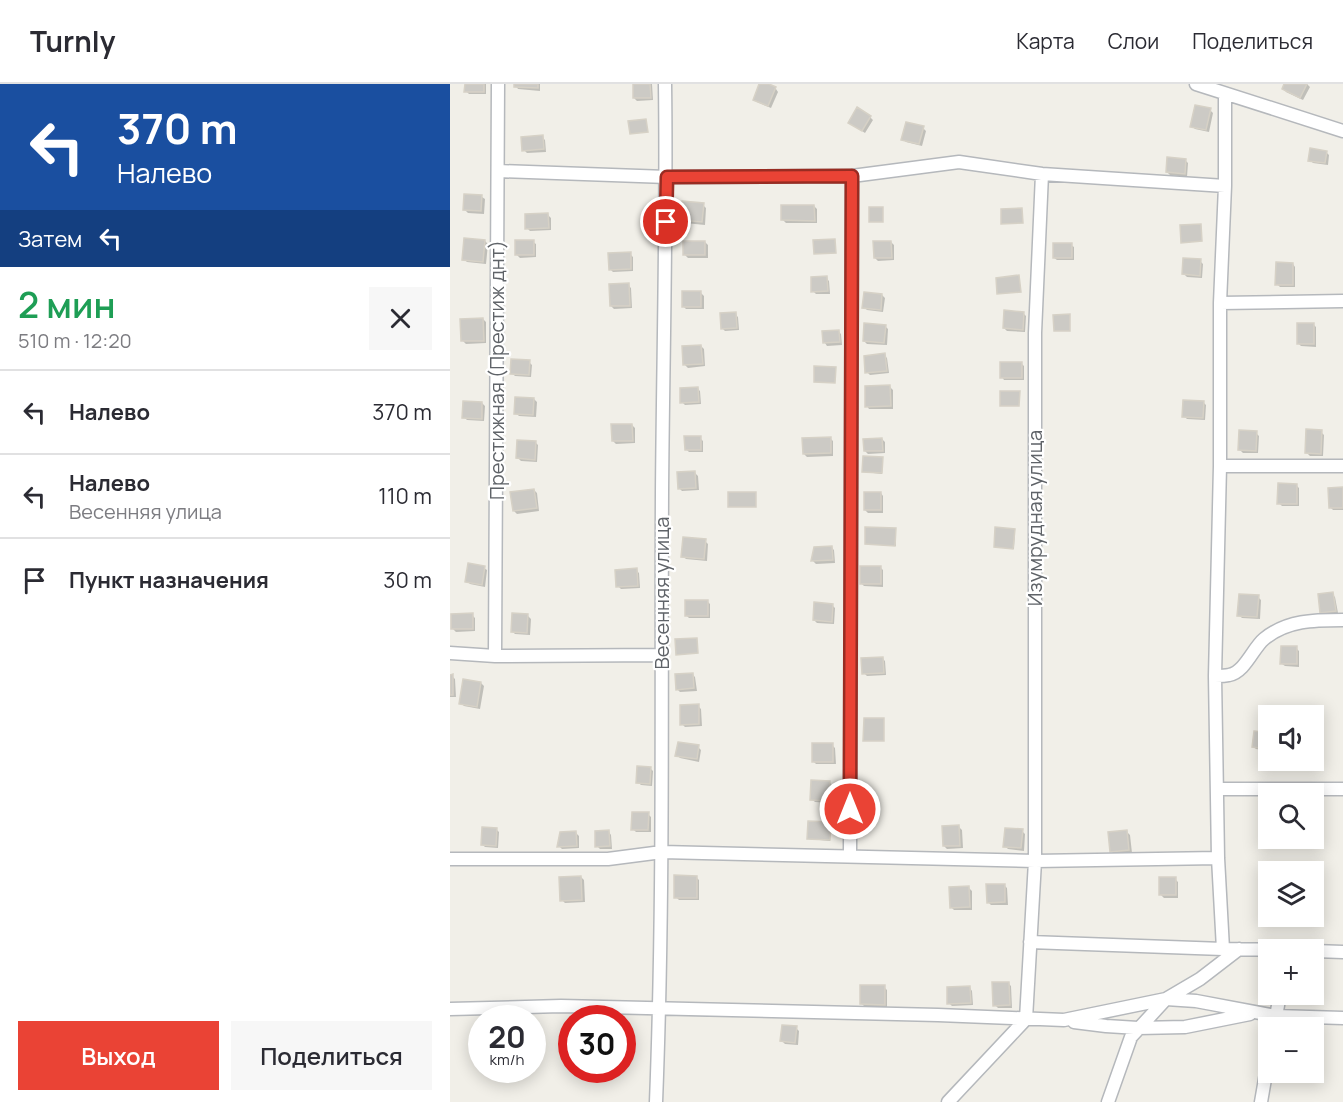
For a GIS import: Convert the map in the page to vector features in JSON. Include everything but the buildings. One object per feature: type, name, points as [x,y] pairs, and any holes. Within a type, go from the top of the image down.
[{"type":"street","name":"Престижная (Престиж днт)","points":[[495,656],[498,84]]},
{"type":"street","name":"Весенняя улица","points":[[656,1102],[662,852],[662,492],[667,177],[665,84]]},
{"type":"street","points":[[1196,84],[1343,131]]},
{"type":"street","points":[[1222,949],[1215,676],[1225,94]]},
{"type":"street","points":[[498,171],[667,177],[852,176],[959,162],[1042,174],[1225,186]]},
{"type":"street","name":"Изумрудная улица","points":[[1026,1019],[1035,861],[1035,333],[1042,174]]},
{"type":"street","points":[[850,856],[852,176]]},
{"type":"street","points":[[1220,303],[1343,301]]},
{"type":"street","points":[[1220,466],[1343,466]]},
{"type":"street","points":[[1215,676],[1232,675],[1245,664],[1263,640],[1286,625],[1314,620],[1343,620]]},
{"type":"street","points":[[450,653],[495,656],[662,655]]},
{"type":"street","points":[[1218,789],[1343,789]]},
{"type":"street","points":[[450,859],[608,860],[662,852],[1035,861],[1218,858]]},
{"type":"street","points":[[1030,942],[1258,949]]},
{"type":"street","points":[[1108,1102],[1131,1037],[1138,1028],[1166,999],[1200,979],[1239,949]]},
{"type":"street","points":[[1324,951],[1343,952]]},
{"type":"street","points":[[1064,1020],[1166,999],[1196,1001],[1255,1013],[1264,1017]]},
{"type":"street","points":[[450,1009],[561,1006],[938,1015],[1064,1020],[1138,1028],[1185,1027],[1255,1013]]},
{"type":"street","points":[[1324,1019],[1343,1018]]},
{"type":"street","points":[[948,1102],[1026,1019]]},
{"type":"street","points":[[1261,1102],[1264,1083]]},
{"type":"route","points":[[666,222],[667,177],[852,176],[850,809]]}]
